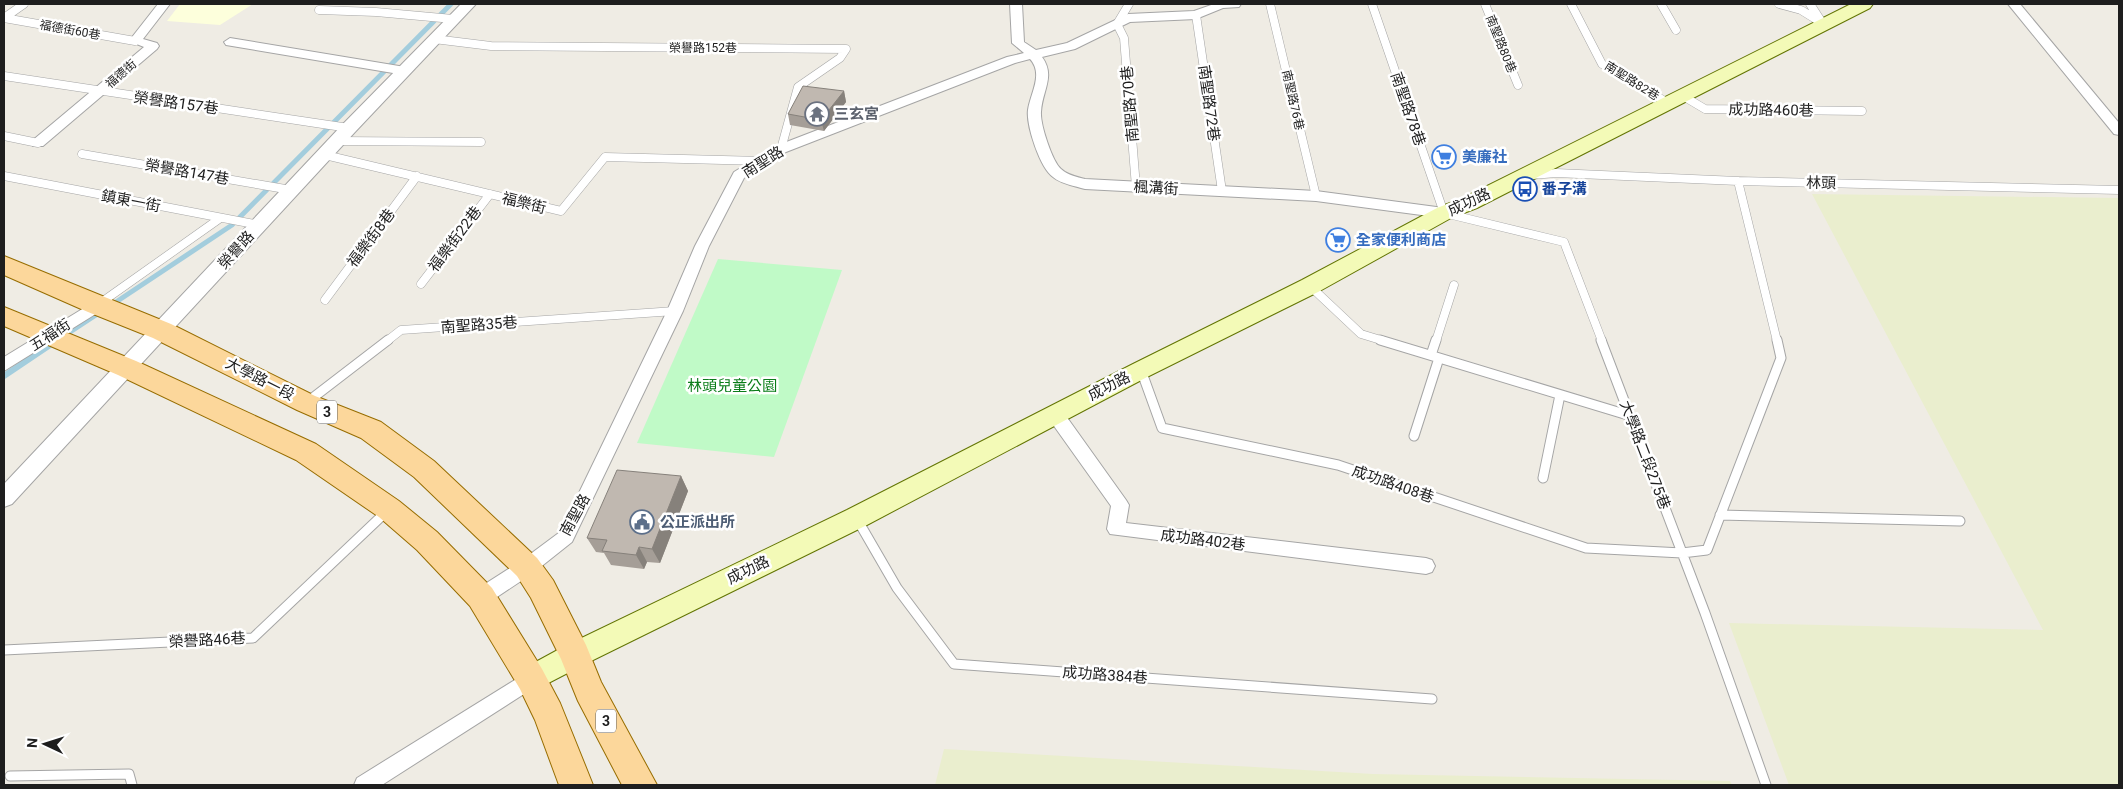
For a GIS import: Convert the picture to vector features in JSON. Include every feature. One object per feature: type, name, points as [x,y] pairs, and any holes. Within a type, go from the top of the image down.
[{"type":"main road","name":"成功路","points":[[531,679],[575,655],[856,518],[1141,370],[1310,286],[1444,213],[1470,203],[1822,23],[1864,4]]},
{"type":"main road","name":"大學路一段","points":[[4,265],[97,306],[162,331],[306,403],[371,430],[424,469],[527,567],[542,589],[575,655]]},
{"type":"main road","points":[[4,316],[127,368],[306,452],[389,509],[428,541],[481,597],[531,679],[549,714],[576,785]]},
{"type":"main road","name":"3","points":[[575,655],[589,690],[640,785]]},
{"type":"street","name":"福德街","points":[[38,142],[101,92],[153,46],[136,41],[164,4]]},
{"type":"street","name":"榮譽路","points":[[4,498],[162,331],[349,128],[469,4]]},
{"type":"street","name":"楓溝街","points":[[1016,4],[1018,43],[1034,54],[1042,66],[1044,83],[1034,114],[1049,166],[1056,174],[1085,184],[1316,196],[1444,213]]},
{"type":"street","name":"南聖路","points":[[481,597],[527,567],[566,537],[675,311],[702,246],[739,175],[780,149],[956,83],[1011,60],[1071,46],[1128,18],[1196,14],[1221,5],[1235,4]]},
{"type":"street","points":[[2014,4],[2119,131]]},
{"type":"street","points":[[230,42],[404,71]]},
{"type":"street","name":"五福街","points":[[8,359],[97,306]]},
{"type":"street","name":"成功路402巷","points":[[1055,414],[1120,505],[1116,529],[1426,566]]},
{"type":"street","name":"成功路","points":[[364,785],[531,679]]},
{"type":"lane","points":[[4,18],[24,4]]},
{"type":"lane","points":[[1117,24],[1129,4]]},
{"type":"lane","name":"南聖路76巷","points":[[1270,4],[1316,196]]},
{"type":"lane","name":"南聖路78巷","points":[[1372,4],[1444,213]]},
{"type":"lane","name":"南聖路80巷","points":[[1485,4],[1518,85]]},
{"type":"lane","name":"南聖路82巷","points":[[1571,4],[1602,64],[1676,99]]},
{"type":"lane","points":[[1661,4],[1676,30]]},
{"type":"lane","points":[[1779,4],[1801,10],[1822,23]]},
{"type":"lane","points":[[1810,4],[1822,23]]},
{"type":"lane","points":[[318,10],[376,12],[453,20]]},
{"type":"lane","name":"南聖路72巷","points":[[1196,14],[1222,191]]},
{"type":"lane","name":"福德街60巷","points":[[4,18],[136,41]]},
{"type":"lane","name":"南聖路70巷","points":[[1117,24],[1124,38],[1136,187]]},
{"type":"lane","name":"榮譽路152巷","points":[[434,39],[491,46],[846,49],[840,58],[798,86],[780,149]]},
{"type":"lane","name":"榮譽路157巷","points":[[4,76],[349,128]]},
{"type":"lane","name":"成功路460巷","points":[[1676,99],[1705,109],[1862,111]]},
{"type":"lane","points":[[4,136],[38,142]]},
{"type":"lane","points":[[337,141],[481,142]]},
{"type":"lane","name":"榮譽路147巷","points":[[82,154],[291,190]]},
{"type":"lane","name":"福樂街","points":[[325,155],[561,212],[605,157],[762,161]]},
{"type":"lane","name":"林頭","points":[[1522,176],[1556,173],[1738,181],[2119,190]]},
{"type":"lane","name":"鎮東一街","points":[[4,176],[219,219],[259,225]]},
{"type":"lane","name":"福樂街8巷","points":[[325,300],[417,176]]},
{"type":"lane","points":[[1682,553],[1707,550],[1781,358],[1738,181]]},
{"type":"lane","name":"福樂街22巷","points":[[421,284],[490,194]]},
{"type":"lane","name":"大學路二段275巷","points":[[1444,213],[1564,242],[1682,553],[1766,785]]},
{"type":"lane","points":[[97,306],[219,219]]},
{"type":"lane","points":[[1310,286],[1361,334],[1630,416]]},
{"type":"lane","points":[[1414,436],[1454,286]]},
{"type":"lane","name":"南聖路35巷","points":[[306,403],[401,330],[675,311]]},
{"type":"lane","name":"成功路408巷","points":[[1141,370],[1162,428],[1338,465],[1586,548],[1682,553]]},
{"type":"lane","points":[[1543,478],[1560,395]]},
{"type":"lane","name":"榮譽路46巷","points":[[4,650],[253,638],[389,509]]},
{"type":"lane","points":[[1720,515],[1960,521]]},
{"type":"lane","name":"成功路384巷","points":[[856,518],[897,588],[954,664],[1432,699]]},
{"type":"lane","points":[[10,776],[129,774],[132,785]]},
{"type":"shaded area","points":[[180,4],[253,4],[220,25],[167,21]]},
{"type":"shaded area","points":[[1812,194],[2119,198],[2119,785],[1789,785],[1729,623],[2043,630]]},
{"type":"shaded area","points":[[944,749],[1373,774],[1730,781],[1732,785],[935,785]]},
{"type":"green space","name":"林頭兒童公園","points":[[718,259],[842,270],[774,457],[637,443]]},
{"type":"building","points":[[803,86],[844,91],[821,120],[788,114]]},
{"type":"building","name":"公正派出所","points":[[617,470],[681,476],[652,549],[639,547],[636,555],[602,551],[607,540],[587,538]]},
{"type":"waterway","points":[[110,306],[232,225],[451,4]]},
{"type":"waterway","points":[[64,336],[102,311]]},
{"type":"waterway","points":[[4,376],[56,341]]},
{"type":"place","name":"三玄宮","points":[[817,114]]},
{"type":"place","name":"美廉社","points":[[1444,157]]},
{"type":"place","name":"番子溝","points":[[1525,189]]},
{"type":"place","name":"全家便利商店","points":[[1338,240]]},
{"type":"place","name":"公正派出所","points":[[642,522]]}]
